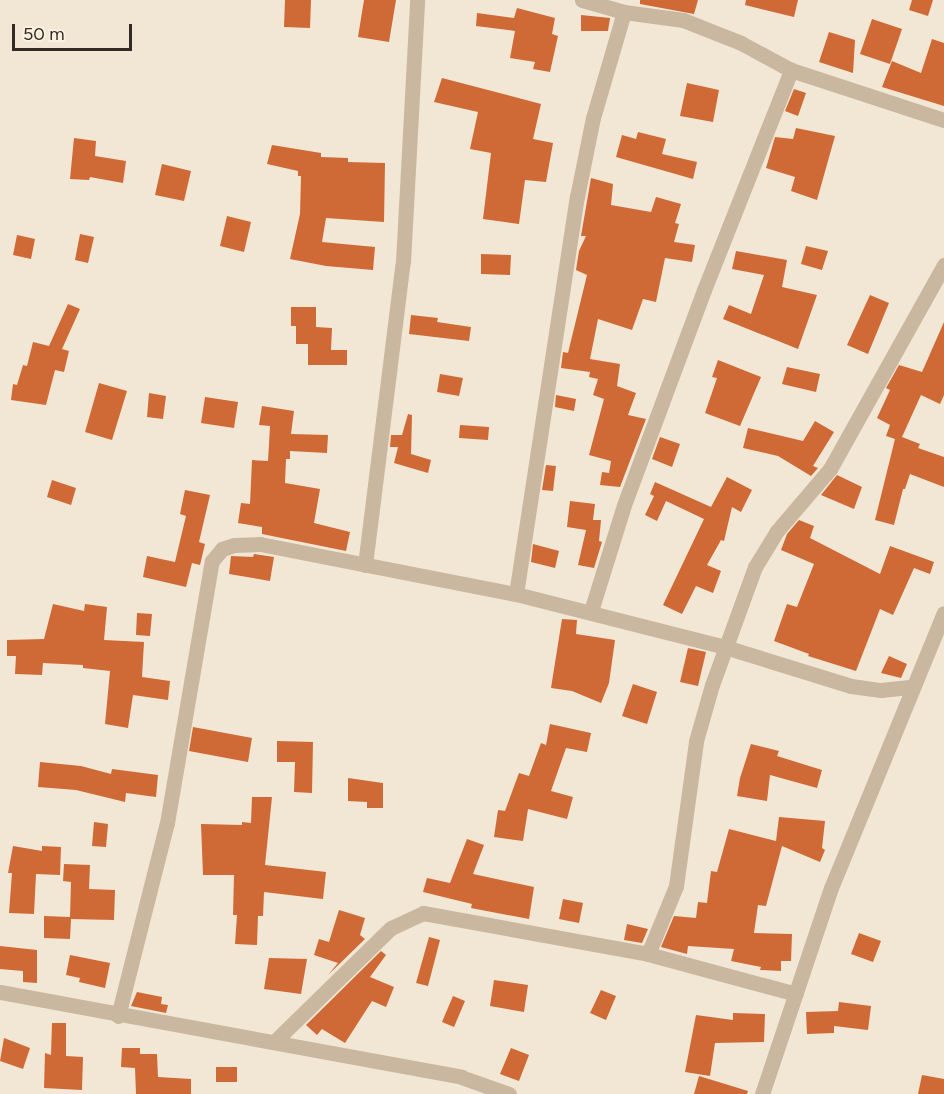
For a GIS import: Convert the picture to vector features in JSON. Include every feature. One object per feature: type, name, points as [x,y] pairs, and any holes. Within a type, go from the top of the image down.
[{"type":"street","points":[[365,565],[403,262],[417,0]]},
{"type":"street","points":[[582,0],[624,12],[683,20],[741,43],[791,70],[944,120]]},
{"type":"street","points":[[516,594],[577,197],[593,118],[624,12]]},
{"type":"street","points":[[591,611],[624,505],[716,259],[791,70]]},
{"type":"street","points":[[648,954],[676,886],[696,741],[725,646],[755,567],[777,531],[830,469],[944,265]]},
{"type":"street","points":[[118,1016],[167,822],[212,561],[222,549],[234,545],[260,544],[516,594],[725,646],[851,686],[881,690],[912,687]]},
{"type":"street","points":[[762,1094],[831,888],[944,613]]},
{"type":"street","points":[[274,1042],[392,928],[423,913],[648,954],[796,994]]},
{"type":"street","points":[[0,992],[118,1016],[461,1077],[509,1094]]},
{"type":"building","points":[[285,0],[311,0],[310,28],[284,27]]},
{"type":"building","points":[[364,0],[396,0],[389,42],[358,37]]},
{"type":"building","points":[[640,0],[698,0],[694,14],[640,4]]},
{"type":"building","points":[[746,0],[798,0],[794,17],[745,5]]},
{"type":"building","points":[[912,0],[933,0],[928,16],[909,10]]},
{"type":"building","points":[[517,8],[555,18],[552,34],[558,36],[550,72],[533,69],[535,62],[510,58],[515,31],[476,26],[477,13],[514,18]]},
{"type":"building","points":[[581,15],[610,18],[608,31],[581,31]]},
{"type":"building","points":[[872,19],[902,29],[890,64],[860,54]]},
{"type":"building","points":[[829,32],[855,40],[853,73],[819,62]]},
{"type":"building","points":[[932,39],[944,43],[944,106],[882,87],[892,61],[921,73]]},
{"type":"building","points":[[442,78],[541,104],[533,139],[553,143],[546,182],[525,180],[519,224],[483,219],[491,153],[470,149],[478,112],[434,102]]},
{"type":"building","points":[[687,83],[719,90],[713,122],[680,116]]},
{"type":"building","points":[[794,89],[806,93],[798,116],[785,111]]},
{"type":"building","points":[[796,128],[835,136],[817,200],[791,191],[795,177],[766,168],[775,137],[793,139]]},
{"type":"building","points":[[638,132],[666,139],[662,154],[697,162],[693,179],[616,157],[622,135],[636,139]]},
{"type":"building","points":[[74,138],[96,141],[95,156],[126,161],[123,183],[90,177],[89,180],[70,179]]},
{"type":"building","points":[[272,145],[321,153],[321,157],[348,158],[348,162],[385,163],[384,222],[326,218],[322,242],[375,247],[373,270],[326,266],[290,259],[300,214],[301,176],[298,176],[298,171],[267,164]]},
{"type":"building","points":[[162,164],[191,171],[184,201],[155,195]]},
{"type":"building","points":[[591,178],[613,184],[611,205],[651,212],[656,197],[681,204],[675,223],[679,224],[674,242],[695,245],[692,262],[665,258],[656,302],[643,299],[632,330],[598,319],[590,359],[620,364],[617,386],[636,393],[628,415],[646,419],[620,487],[600,485],[602,472],[609,473],[611,461],[589,455],[604,399],[593,395],[598,379],[589,377],[590,372],[561,368],[563,352],[568,353],[587,275],[576,270],[579,251],[586,236],[581,236]]},
{"type":"building","points":[[227,216],[251,222],[244,252],[220,246]]},
{"type":"building","points":[[80,234],[94,237],[88,263],[75,260]]},
{"type":"building","points":[[17,235],[35,239],[31,259],[13,255]]},
{"type":"building","points":[[806,246],[828,251],[822,270],[801,264]]},
{"type":"building","points":[[736,251],[787,260],[782,287],[817,295],[798,349],[723,319],[729,305],[751,314],[764,275],[732,269]]},
{"type":"building","points":[[481,254],[511,255],[510,275],[481,274]]},
{"type":"building","points":[[870,295],[889,303],[868,354],[847,345]]},
{"type":"building","points":[[68,304],[80,309],[62,349],[69,351],[64,372],[55,370],[46,405],[11,400],[13,384],[17,385],[23,365],[27,366],[33,342],[49,346]]},
{"type":"building","points":[[291,307],[316,307],[316,327],[332,328],[331,350],[347,350],[347,365],[308,365],[308,344],[296,344],[296,326],[291,326]]},
{"type":"building","points":[[411,315],[438,318],[437,322],[471,327],[469,341],[409,334]]},
{"type":"building","points":[[944,322],[944,395],[940,404],[921,395],[902,437],[920,444],[918,448],[944,457],[944,487],[910,474],[905,489],[903,489],[894,525],[875,520],[895,439],[886,436],[890,425],[877,418],[890,390],[886,388],[899,365],[922,372]]},
{"type":"building","points":[[718,360],[761,377],[740,426],[705,413],[717,378],[712,377]]},
{"type":"building","points":[[787,367],[820,374],[816,392],[782,384]]},
{"type":"building","points":[[440,374],[463,378],[459,396],[437,392]]},
{"type":"building","points":[[99,383],[127,391],[112,440],[85,432]]},
{"type":"building","points":[[149,393],[166,396],[163,419],[147,417]]},
{"type":"building","points":[[556,395],[576,399],[574,411],[555,407]]},
{"type":"building","points":[[205,397],[238,402],[234,428],[201,423]]},
{"type":"building","points":[[262,406],[294,411],[291,434],[328,435],[327,453],[290,451],[290,459],[286,459],[285,483],[320,489],[314,523],[350,532],[346,551],[262,534],[262,527],[238,523],[241,503],[250,504],[252,460],[268,461],[270,426],[259,425]]},
{"type":"building","points":[[408,414],[412,415],[411,454],[431,460],[428,473],[394,463],[398,447],[390,447],[391,435],[402,435]]},
{"type":"building","points":[[815,421],[834,432],[813,466],[818,468],[811,476],[778,456],[743,448],[748,428],[803,441]]},
{"type":"building","points":[[460,425],[489,427],[488,440],[459,438]]},
{"type":"building","points":[[660,437],[680,444],[672,467],[652,459]]},
{"type":"building","points":[[546,465],[556,466],[553,491],[542,490]]},
{"type":"building","points":[[837,475],[862,487],[854,509],[821,495]]},
{"type":"building","points":[[727,477],[752,490],[741,512],[732,507],[724,541],[721,540],[707,565],[721,571],[713,593],[696,586],[682,614],[663,605],[704,519],[666,501],[657,521],[645,515],[654,496],[650,494],[655,482],[711,507]]},
{"type":"building","points":[[52,480],[76,488],[71,505],[47,497]]},
{"type":"building","points":[[185,490],[210,495],[199,542],[205,544],[200,565],[192,563],[186,587],[143,577],[147,556],[175,562],[186,516],[180,514]]},
{"type":"building","points":[[570,501],[595,504],[593,520],[601,520],[599,541],[602,542],[594,568],[578,565],[586,530],[567,527]]},
{"type":"building","points":[[799,520],[814,526],[810,538],[880,574],[890,546],[934,562],[930,574],[914,568],[893,615],[880,609],[856,671],[808,656],[809,654],[774,641],[787,604],[797,607],[814,564],[781,550],[787,534]]},
{"type":"building","points":[[533,544],[559,551],[555,568],[531,562]]},
{"type":"building","points":[[254,554],[274,557],[270,581],[229,574],[231,556],[253,557]]},
{"type":"building","points":[[53,604],[84,611],[85,604],[107,607],[104,640],[144,642],[142,677],[170,681],[168,700],[133,695],[128,728],[105,724],[110,671],[83,668],[83,665],[43,663],[42,675],[15,674],[16,656],[7,656],[7,640],[44,639]]},
{"type":"building","points":[[137,613],[152,614],[150,636],[136,635]]},
{"type":"building","points":[[562,619],[577,620],[576,634],[615,640],[609,683],[601,703],[572,691],[551,688]]},
{"type":"building","points":[[688,648],[706,652],[698,686],[680,682]]},
{"type":"building","points":[[889,656],[907,664],[901,678],[881,673]]},
{"type":"building","points":[[633,684],[657,692],[647,724],[622,716]]},
{"type":"building","points":[[550,724],[591,733],[587,752],[566,748],[551,791],[573,797],[567,819],[528,809],[523,841],[494,837],[498,810],[505,811],[519,773],[529,776],[541,743],[546,745]]},
{"type":"building","points":[[193,727],[252,738],[248,762],[189,751]]},
{"type":"building","points":[[277,741],[313,742],[312,793],[294,792],[295,762],[277,762]]},
{"type":"building","points":[[751,744],[779,751],[777,756],[822,770],[817,788],[770,775],[767,801],[737,796]]},
{"type":"building","points":[[40,762],[81,766],[111,774],[112,769],[158,775],[156,797],[126,793],[125,802],[76,790],[38,787]]},
{"type":"building","points":[[348,778],[383,783],[383,808],[367,808],[367,802],[348,801]]},
{"type":"building","points":[[252,797],[272,797],[265,865],[326,872],[323,899],[264,892],[263,916],[258,916],[257,945],[235,944],[237,915],[233,915],[234,875],[203,875],[201,824],[242,825],[242,822],[251,823]]},
{"type":"building","points":[[779,817],[825,821],[822,848],[825,850],[820,862],[782,846],[766,906],[758,905],[754,933],[792,934],[791,961],[781,961],[781,971],[760,970],[761,967],[731,961],[734,949],[688,946],[687,954],[661,947],[674,916],[696,918],[698,902],[707,903],[711,871],[717,872],[729,829],[776,841]]},
{"type":"building","points":[[94,822],[108,824],[106,847],[92,846]]},
{"type":"building","points":[[467,839],[484,845],[473,874],[534,887],[529,919],[471,908],[472,904],[423,892],[427,878],[450,883]]},
{"type":"building","points":[[13,846],[42,851],[42,846],[61,847],[60,875],[36,874],[34,914],[9,913],[12,873],[8,873]]},
{"type":"building","points":[[64,864],[90,865],[89,889],[115,890],[114,920],[71,919],[70,939],[44,938],[44,916],[70,917],[71,882],[63,881]]},
{"type":"building","points":[[563,899],[583,903],[579,923],[559,919]]},
{"type":"building","points":[[339,910],[365,918],[360,935],[365,939],[328,975],[338,963],[314,955],[319,939],[329,942]]},
{"type":"building","points":[[627,924],[648,929],[642,943],[624,940]]},
{"type":"building","points":[[859,933],[881,941],[873,962],[851,954]]},
{"type":"building","points":[[429,937],[440,940],[428,986],[416,983]]},
{"type":"building","points":[[0,946],[37,950],[37,983],[23,982],[23,971],[0,969]]},
{"type":"building","points":[[381,951],[386,955],[370,977],[394,987],[386,1007],[372,1001],[345,1043],[322,1029],[317,1035],[306,1025]]},
{"type":"building","points":[[70,955],[110,963],[105,988],[79,982],[80,978],[66,975]]},
{"type":"building","points":[[269,958],[307,959],[301,994],[264,989]]},
{"type":"building","points":[[494,980],[528,985],[524,1012],[490,1006]]},
{"type":"building","points":[[601,990],[616,996],[606,1020],[590,1013]]},
{"type":"building","points":[[137,992],[162,997],[161,1004],[168,1005],[166,1013],[131,1006]]},
{"type":"building","points":[[453,996],[465,1001],[454,1027],[442,1022]]},
{"type":"building","points":[[839,1002],[871,1006],[868,1030],[834,1026],[834,1033],[807,1034],[806,1012],[838,1011]]},
{"type":"building","points":[[733,1013],[765,1014],[764,1042],[715,1043],[710,1076],[685,1072],[696,1015],[733,1020]]},
{"type":"building","points":[[52,1023],[66,1023],[66,1056],[83,1057],[82,1090],[44,1088],[45,1053],[51,1055]]},
{"type":"building","points":[[4,1038],[30,1048],[23,1069],[0,1061]]},
{"type":"building","points":[[122,1048],[140,1048],[140,1054],[157,1054],[158,1077],[191,1079],[191,1094],[136,1094],[135,1068],[121,1067]]},
{"type":"building","points":[[511,1048],[529,1055],[519,1081],[500,1074]]},
{"type":"building","points":[[216,1067],[237,1067],[237,1082],[216,1082]]},
{"type":"building","points":[[922,1075],[944,1079],[944,1094],[918,1094]]},
{"type":"building","points":[[699,1076],[748,1091],[747,1094],[694,1094]]}]
